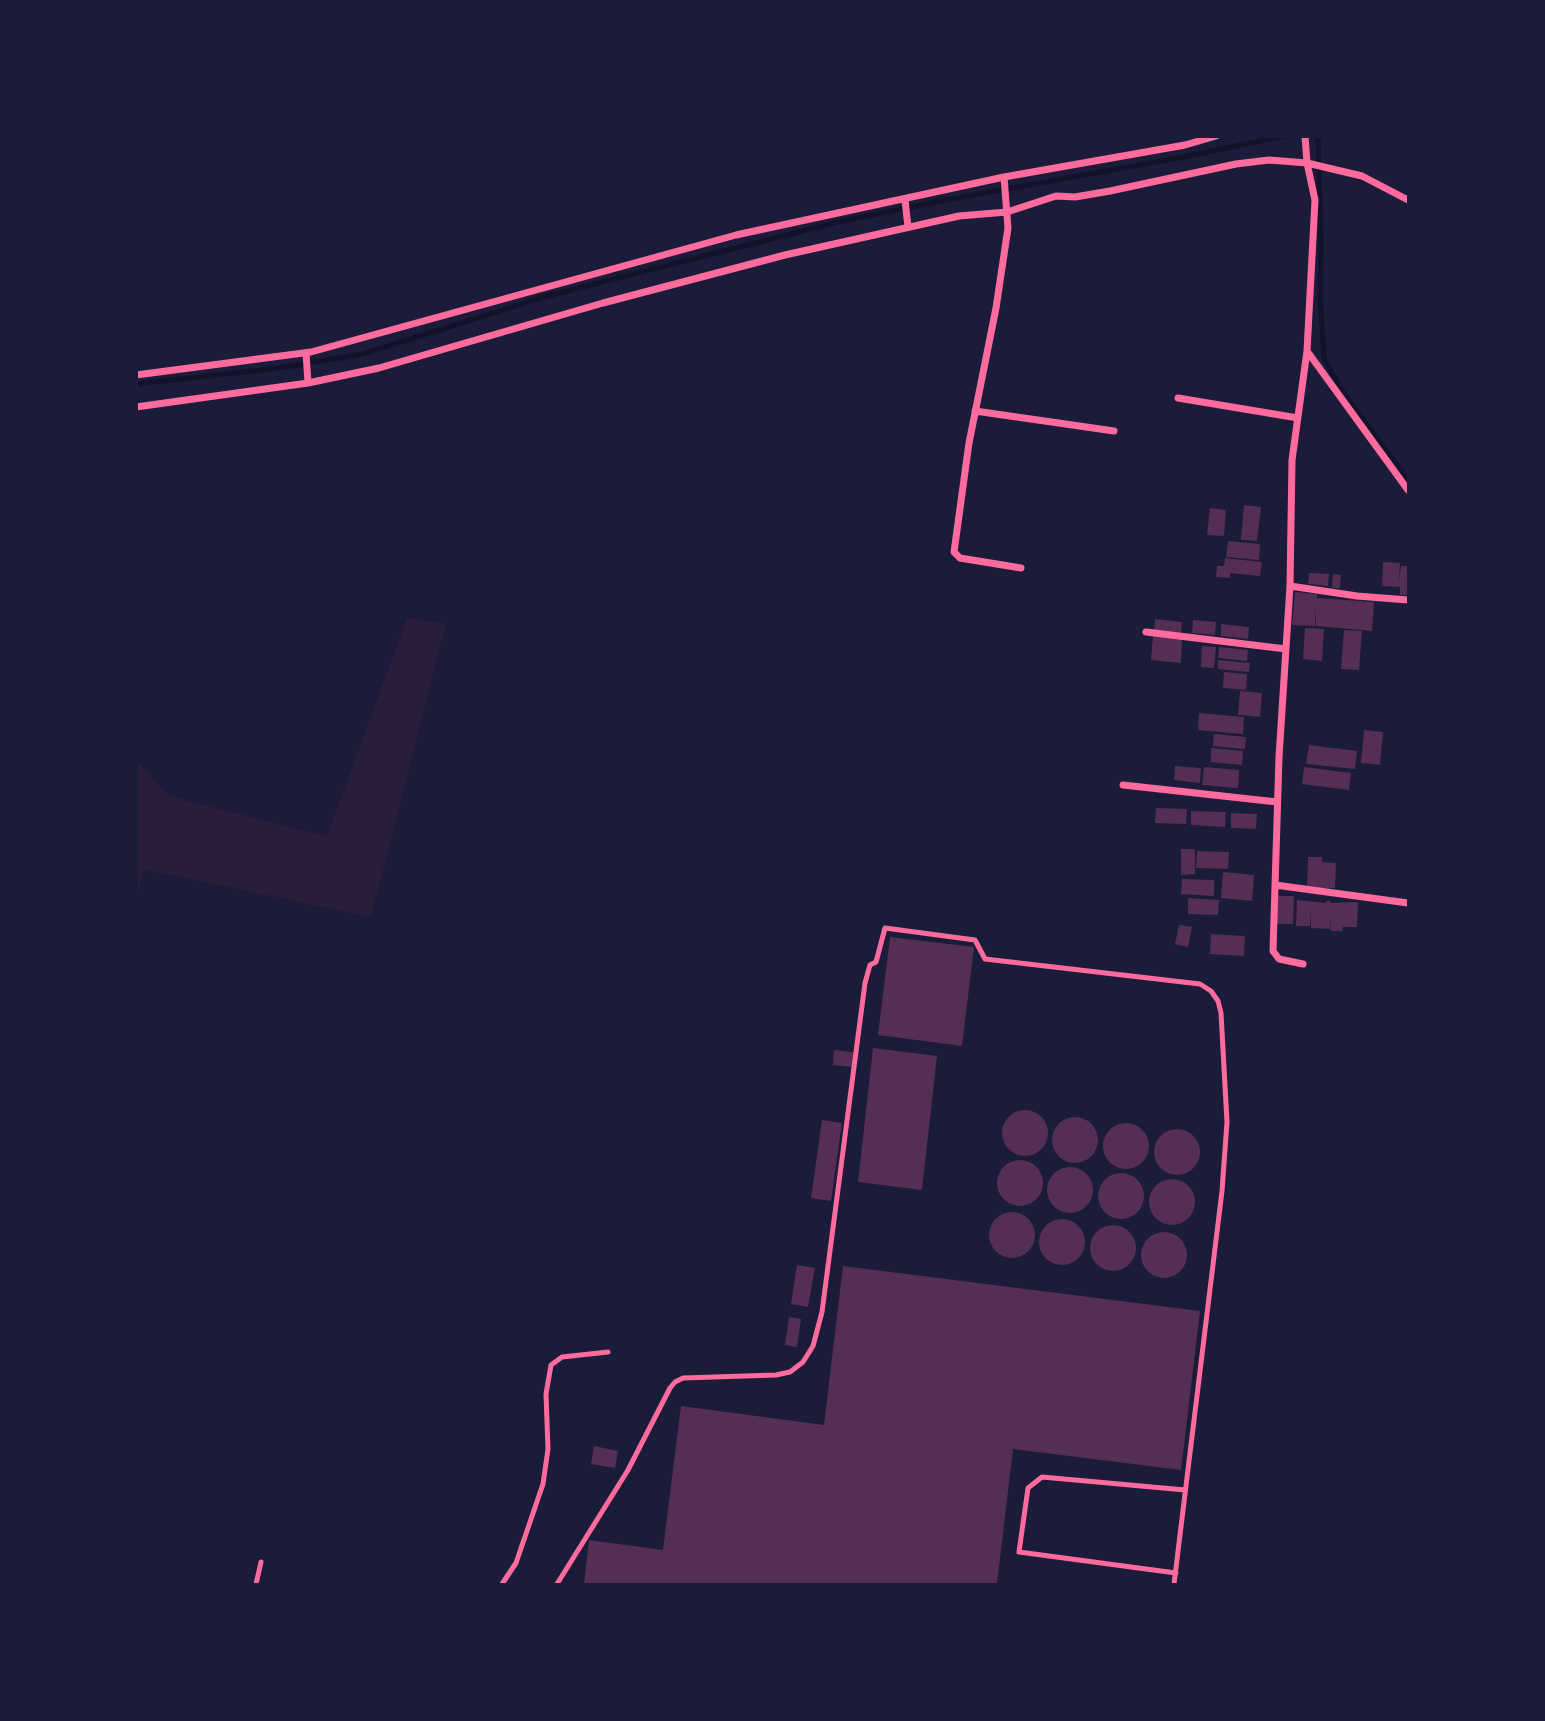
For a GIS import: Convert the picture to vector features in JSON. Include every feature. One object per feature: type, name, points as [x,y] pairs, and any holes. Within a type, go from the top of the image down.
[{"type":"street","points":[[136,375],[306,356],[736,235],[905,202],[1004,177],[1185,145],[1216,136]]},
{"type":"street","points":[[1303,964],[1279,959],[1273,951],[1277,802],[1290,586],[1292,460],[1307,351],[1315,200],[1305,136]]},
{"type":"street","points":[[136,407],[379,368],[579,309],[908,225],[1007,210],[1056,197],[1110,191],[1236,164],[1307,159],[1362,176],[1409,200]]},
{"type":"street","points":[[1004,177],[1008,228],[996,308],[975,411],[954,552],[960,558],[1021,568]]},
{"type":"street","points":[[905,202],[908,225]]},
{"type":"street","points":[[1307,351],[1409,489]]},
{"type":"street","points":[[306,356],[308,379]]},
{"type":"street","points":[[1178,398],[1298,418]]},
{"type":"street","points":[[975,411],[1114,431]]},
{"type":"street","points":[[1290,586],[1409,600]]},
{"type":"street","points":[[1146,632],[1286,649]]},
{"type":"street","points":[[1123,785],[1277,802]]},
{"type":"street","points":[[1275,885],[1409,903]]},
{"type":"lane","points":[[557,1584],[628,1470],[670,1388],[676,1382],[683,1378],[776,1375],[790,1372],[803,1362],[813,1346],[822,1312],[865,982],[870,965],[876,962],[884,928],[975,940],[985,959],[1200,984],[1211,991],[1218,1001],[1221,1013],[1227,1122],[1223,1177],[1174,1584]]},
{"type":"lane","points":[[502,1584],[516,1563],[543,1484],[548,1449],[546,1394],[551,1366],[562,1357],[608,1352]]},
{"type":"lane","points":[[1176,1573],[1019,1552],[1028,1488],[1042,1477],[1185,1490]]},
{"type":"lane","points":[[256,1584],[261,1562]]},
{"type":"shaded area","points":[[407,618],[446,624],[371,917],[143,869],[137,897],[137,760],[169,796],[327,836]]},
{"type":"building","points":[[1244,505],[1261,507],[1257,541],[1241,540]]},
{"type":"building","points":[[1210,508],[1226,510],[1224,536],[1207,535]]},
{"type":"building","points":[[1228,541],[1260,544],[1259,560],[1226,557]]},
{"type":"building","points":[[1225,558],[1262,562],[1260,576],[1230,573],[1230,578],[1216,577],[1217,566],[1224,566]]},
{"type":"building","points":[[1383,562],[1400,563],[1399,581],[1401,566],[1408,566],[1408,595],[1400,595],[1400,587],[1382,586]]},
{"type":"building","points":[[1309,573],[1329,574],[1328,586],[1308,584]]},
{"type":"building","points":[[1333,574],[1341,575],[1340,588],[1332,588]]},
{"type":"building","points":[[1295,592],[1317,594],[1317,598],[1374,602],[1372,631],[1316,626],[1316,605],[1315,626],[1292,625]]},
{"type":"building","points":[[1155,619],[1182,622],[1181,634],[1154,631]]},
{"type":"building","points":[[1193,620],[1216,622],[1215,635],[1192,633]]},
{"type":"building","points":[[1221,624],[1249,627],[1248,639],[1221,636]]},
{"type":"building","points":[[1305,628],[1324,629],[1322,661],[1303,659]]},
{"type":"building","points":[[1344,630],[1362,631],[1359,670],[1341,669]]},
{"type":"building","points":[[1153,636],[1182,639],[1181,663],[1151,660]]},
{"type":"building","points":[[1202,646],[1216,647],[1214,668],[1201,667]]},
{"type":"building","points":[[1219,647],[1248,650],[1247,661],[1218,658]]},
{"type":"building","points":[[1218,660],[1250,663],[1249,672],[1218,669]]},
{"type":"building","points":[[1224,672],[1247,674],[1246,690],[1223,688]]},
{"type":"building","points":[[1240,691],[1262,693],[1260,717],[1238,715]]},
{"type":"building","points":[[1199,713],[1244,717],[1243,734],[1198,730]]},
{"type":"building","points":[[1364,730],[1383,732],[1380,765],[1361,763]]},
{"type":"building","points":[[1214,734],[1246,737],[1245,749],[1213,746]]},
{"type":"building","points":[[1309,745],[1357,751],[1355,769],[1306,764]]},
{"type":"building","points":[[1211,748],[1243,751],[1242,765],[1211,762]]},
{"type":"building","points":[[1175,766],[1201,768],[1200,783],[1174,780]]},
{"type":"building","points":[[1204,767],[1239,770],[1238,788],[1202,785]]},
{"type":"building","points":[[1304,767],[1351,773],[1349,790],[1302,784]]},
{"type":"building","points":[[1156,808],[1187,809],[1186,824],[1155,823]]},
{"type":"building","points":[[1191,811],[1226,812],[1225,827],[1191,825]]},
{"type":"building","points":[[1231,813],[1257,814],[1256,829],[1231,828]]},
{"type":"building","points":[[1181,849],[1195,849],[1195,874],[1181,875]]},
{"type":"building","points":[[1197,851],[1229,852],[1228,869],[1196,868]]},
{"type":"building","points":[[1308,857],[1322,857],[1322,862],[1336,863],[1335,888],[1307,888]]},
{"type":"building","points":[[1223,872],[1254,875],[1252,901],[1221,898]]},
{"type":"building","points":[[1182,879],[1214,880],[1214,896],[1181,894]]},
{"type":"building","points":[[1276,896],[1294,896],[1293,924],[1275,924]]},
{"type":"building","points":[[1188,898],[1219,900],[1218,915],[1188,914]]},
{"type":"building","points":[[1297,900],[1358,902],[1357,927],[1343,927],[1342,931],[1331,931],[1330,917],[1330,929],[1311,928],[1310,909],[1310,926],[1296,926]]},
{"type":"building","points":[[1179,925],[1192,927],[1188,947],[1175,944]]},
{"type":"building","points":[[1211,934],[1245,936],[1244,956],[1210,954]]},
{"type":"building","points":[[890,937],[974,947],[962,1046],[878,1035]]},
{"type":"building","points":[[873,1048],[937,1056],[922,1190],[858,1182]]},
{"type":"building","points":[[834,1050],[853,1052],[852,1067],[833,1065]]},
{"type":"building","points":[[1025,1110],[1041,1117],[1048,1133],[1041,1149],[1025,1156],[1009,1149],[1002,1133],[1009,1117]]},
{"type":"building","points":[[1075,1117],[1091,1124],[1098,1140],[1091,1156],[1075,1163],[1059,1156],[1052,1140],[1059,1124]]},
{"type":"building","points":[[822,1120],[842,1123],[831,1201],[811,1198]]},
{"type":"building","points":[[1126,1123],[1142,1130],[1149,1146],[1142,1162],[1126,1169],[1110,1162],[1103,1146],[1110,1130]]},
{"type":"building","points":[[1177,1129],[1193,1136],[1200,1152],[1193,1168],[1177,1175],[1161,1168],[1154,1152],[1161,1136]]},
{"type":"building","points":[[1020,1160],[1036,1167],[1043,1183],[1036,1199],[1020,1206],[1004,1199],[997,1183],[1004,1167]]},
{"type":"building","points":[[1070,1167],[1086,1174],[1093,1190],[1086,1206],[1070,1213],[1054,1206],[1047,1190],[1054,1174]]},
{"type":"building","points":[[1121,1173],[1137,1180],[1144,1196],[1137,1212],[1121,1219],[1105,1212],[1098,1196],[1105,1180]]},
{"type":"building","points":[[1172,1179],[1188,1186],[1195,1202],[1188,1218],[1172,1225],[1156,1218],[1149,1202],[1156,1186]]},
{"type":"building","points":[[1012,1212],[1028,1219],[1035,1235],[1028,1251],[1012,1258],[996,1251],[989,1235],[996,1219]]},
{"type":"building","points":[[1062,1219],[1078,1226],[1085,1242],[1078,1258],[1062,1265],[1046,1258],[1039,1242],[1046,1226]]},
{"type":"building","points":[[1113,1225],[1129,1232],[1136,1248],[1129,1264],[1113,1271],[1097,1264],[1090,1248],[1097,1232]]},
{"type":"building","points":[[1164,1232],[1180,1239],[1187,1255],[1180,1271],[1164,1278],[1148,1271],[1141,1255],[1148,1239]]},
{"type":"building","points":[[797,1265],[815,1268],[808,1307],[791,1304]]},
{"type":"building","points":[[843,1266],[1200,1311],[1181,1470],[1013,1449],[997,1584],[584,1584],[589,1540],[663,1550],[681,1406],[824,1425]]},
{"type":"building","points":[[789,1317],[801,1319],[797,1347],[785,1345]]},
{"type":"building","points":[[594,1446],[618,1451],[615,1468],[591,1464]]},
{"type":"waterway","points":[[136,384],[279,368],[363,354],[544,297],[838,222],[1284,136]]},
{"type":"waterway","points":[[1318,136],[1320,297],[1324,358],[1344,394],[1408,479]]}]
